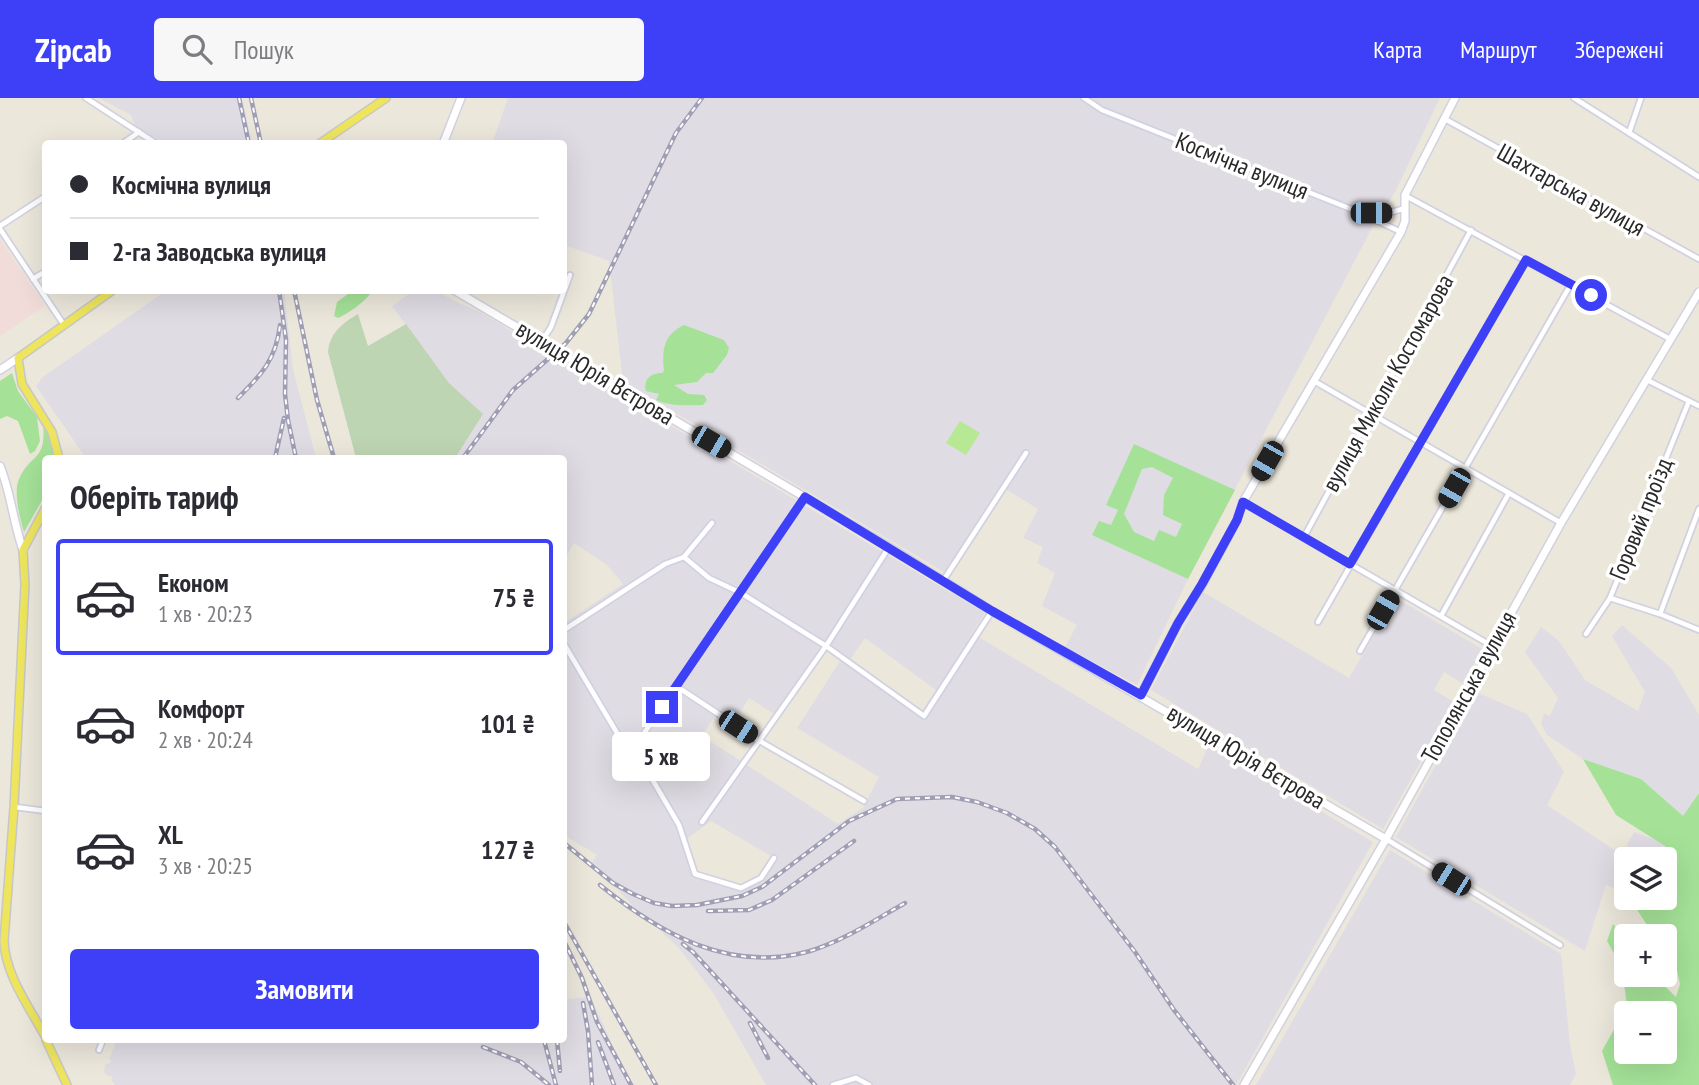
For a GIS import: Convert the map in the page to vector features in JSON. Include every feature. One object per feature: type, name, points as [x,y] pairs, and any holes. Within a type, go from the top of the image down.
[{"type":"main road","points":[[325,140],[386,98]]},
{"type":"main road","points":[[59,455],[52,432],[22,384],[18,358],[108,294]]},
{"type":"main road","points":[[42,514],[23,550],[25,585],[4,949],[14,978],[42,1031]]},
{"type":"main road","points":[[48,1043],[67,1085]]},
{"type":"street","points":[[86,98],[151,140]]},
{"type":"street","points":[[445,140],[461,98]]},
{"type":"street","name":"Космічна вулиця","points":[[1084,98],[1102,110],[1356,211],[1401,232]]},
{"type":"street","points":[[1141,695],[1178,623],[1237,520],[1243,502],[1401,232],[1406,208],[1405,195],[1455,98]]},
{"type":"street","points":[[1574,98],[1699,177]]},
{"type":"street","points":[[1629,133],[1641,98]]},
{"type":"street","name":"Шахтарська вулиця","points":[[1444,119],[1699,259]]},
{"type":"street","points":[[128,140],[139,132]]},
{"type":"street","points":[[1405,195],[1670,340]]},
{"type":"street","points":[[42,199],[0,228],[42,293]]},
{"type":"street","points":[[1356,211],[1388,213],[1406,208]]},
{"type":"street","name":"вулиця Миколи Костомарова","points":[[1304,537],[1471,230]]},
{"type":"street","points":[[1318,622],[1526,260]]},
{"type":"street","points":[[33,279],[42,273]]},
{"type":"street","points":[[567,283],[570,275]]},
{"type":"street","points":[[1360,651],[1571,284]]},
{"type":"street","name":"Тополянська вулиця","points":[[1244,1085],[1386,839],[1561,523],[1699,292]]},
{"type":"street","points":[[43,294],[64,326]]},
{"type":"street","name":"вулиця Юрія Вєтрова","points":[[461,294],[889,547],[992,611],[1386,839]]},
{"type":"street","points":[[542,342],[551,327],[563,294]]},
{"type":"street","points":[[0,370],[18,358]]},
{"type":"street","points":[[1646,380],[1699,406]]},
{"type":"street","points":[[1314,381],[1561,523]]},
{"type":"street","name":"Горовий проїзд","points":[[1586,634],[1610,598],[1689,401]]},
{"type":"street","points":[[943,581],[1026,453]]},
{"type":"street","points":[[0,466],[8,487],[23,550]]},
{"type":"street","points":[[1441,617],[1509,493]]},
{"type":"street","points":[[634,748],[805,497]]},
{"type":"street","points":[[1243,502],[1492,646]]},
{"type":"street","points":[[1660,614],[1699,509]]},
{"type":"street","points":[[567,628],[665,564],[684,557],[712,523]]},
{"type":"street","points":[[702,822],[826,646],[889,547]]},
{"type":"street","points":[[684,557],[709,578],[741,593],[826,646],[924,716],[992,611]]},
{"type":"street","points":[[1610,598],[1699,630]]},
{"type":"street","points":[[567,649],[620,738],[634,748],[679,825],[695,874],[741,888],[761,878],[774,858]]},
{"type":"street","points":[[676,686],[758,740],[864,801]]},
{"type":"street","points":[[14,807],[42,810]]},
{"type":"street","points":[[1386,839],[1560,944]]},
{"type":"street","points":[[99,1050],[102,1043]]},
{"type":"street","points":[[833,1085],[856,1078],[869,1085]]},
{"type":"shaded area","points":[[99,98],[242,98],[251,140],[158,140],[135,126],[131,115]]},
{"type":"shaded area","points":[[508,98],[1440,98],[1395,192],[1373,226],[1188,579],[1137,685],[1065,647],[1077,625],[1042,606],[1055,573],[1037,563],[1043,547],[1023,538],[1038,509],[1002,487],[944,572],[623,382],[609,261],[567,246],[567,140],[493,140]]},
{"type":"shaded area","points":[[0,239],[45,306],[0,336]]},
{"type":"shaded area","points":[[161,294],[284,294],[293,369],[315,455],[84,455],[36,386],[43,377]]},
{"type":"shaded area","points":[[409,294],[442,294],[480,312],[985,613],[972,633],[1198,769],[1209,745],[1373,842],[1236,1085],[766,1085],[714,994],[678,947],[633,906],[592,862],[597,855],[567,837],[567,621],[623,584],[607,565],[574,543],[567,555],[567,455],[457,455],[482,414],[449,383],[392,306]],"holes":[[[865,638],[936,690],[921,713],[849,661]],[[827,646],[842,658],[797,728],[879,777],[863,808],[838,824],[702,736],[720,708],[736,718],[749,698],[776,715]],[[711,821],[773,857],[761,878],[741,888],[695,874],[684,841]]]},
{"type":"shaded area","points":[[1203,592],[1349,678],[1396,598],[1482,649],[1463,684],[1444,672],[1434,690],[1454,702],[1383,829],[1151,690]]},
{"type":"shaded area","points":[[1622,625],[1671,668],[1699,715],[1699,793],[1683,817],[1641,779],[1583,759],[1547,735],[1541,724],[1544,714],[1550,716],[1558,698],[1525,652],[1541,627],[1559,641],[1585,680],[1638,711],[1645,692],[1612,636]]},
{"type":"shaded area","points":[[1476,692],[1527,714],[1564,772],[1547,805],[1614,850],[1614,888],[1606,885],[1585,951],[1396,837]]},
{"type":"shaded area","points":[[1634,832],[1668,844],[1667,847],[1626,847]]},
{"type":"shaded area","points":[[1390,850],[1561,954],[1570,1045],[1576,1074],[1570,1085],[1256,1085]]},
{"type":"shaded area","points":[[591,997],[634,1085],[115,1085],[111,1080],[113,1076],[104,1072],[105,1065],[112,1062],[109,1059],[116,1043],[567,1043],[567,999]]},
{"type":"green space","points":[[348,294],[369,294],[352,310],[338,318],[334,316],[337,302]]},
{"type":"green space","points":[[358,314],[368,346],[406,324],[449,383],[483,414],[457,455],[355,455],[328,352],[331,339],[346,321]]},
{"type":"green space","points":[[684,325],[724,340],[729,348],[713,373],[706,373],[697,382],[674,385],[688,394],[704,395],[707,400],[703,405],[668,404],[656,400],[659,394],[646,391],[649,378],[664,371],[663,356],[668,338]]},
{"type":"green space","points":[[12,373],[18,391],[37,417],[40,441],[35,451],[30,454],[18,421],[7,416],[0,419],[0,381]]},
{"type":"green space","points":[[960,421],[980,433],[966,455],[946,443]]},
{"type":"green space","points":[[43,423],[51,440],[54,455],[42,455],[42,500],[24,532],[18,507],[18,482],[27,466],[40,452],[44,436]]},
{"type":"green space","points":[[1134,444],[1235,490],[1188,579],[1092,535],[1099,521],[1111,525],[1118,510],[1106,505]],"holes":[[[1152,467],[1173,478],[1164,495],[1163,515],[1182,524],[1176,537],[1159,530],[1154,541],[1134,532],[1124,514],[1142,469]]]},
{"type":"green space","points":[[1583,759],[1641,779],[1683,816],[1699,793],[1699,1085],[1613,1085],[1602,1051],[1614,1029],[1614,1064],[1677,1064],[1677,1001],[1626,1001],[1624,987],[1666,987],[1676,997],[1680,984],[1677,970],[1677,924],[1646,924],[1637,910],[1677,910],[1677,847],[1667,847],[1616,815]]},
{"type":"green space","points":[[1614,925],[1614,954],[1607,941]]},
{"type":"railway","points":[[239,98],[248,140]]},
{"type":"railway","points":[[251,98],[260,140]]},
{"type":"railway","points":[[465,455],[513,390],[566,343],[589,314],[676,133],[702,98]]},
{"type":"railway","points":[[280,294],[286,340],[285,394],[295,455]]},
{"type":"railway","points":[[295,294],[317,400],[333,455]]},
{"type":"railway","points":[[238,398],[266,366],[275,348],[280,325]]},
{"type":"railway","points":[[276,455],[284,418]]},
{"type":"railway","points":[[567,845],[613,883],[633,894],[654,903],[672,906],[697,905],[742,896],[762,887],[849,821],[897,799],[952,797],[977,802],[1007,813],[1035,829],[1055,847],[1135,952],[1174,1010],[1233,1085]]},
{"type":"railway","points":[[708,911],[749,910],[772,900],[854,841]]},
{"type":"railway","points":[[600,885],[646,919],[671,933],[697,945],[752,957],[780,957],[822,947],[859,930],[905,903]]},
{"type":"railway","points":[[567,927],[656,1085]]},
{"type":"railway","points":[[683,944],[815,1085]]},
{"type":"railway","points":[[567,947],[582,978],[597,1022],[631,1085]]},
{"type":"railway","points":[[583,1003],[592,1085]]},
{"type":"railway","points":[[750,1023],[768,1058]]},
{"type":"railway","points":[[598,1042],[614,1085]]},
{"type":"railway","points":[[545,1043],[556,1085]]},
{"type":"railway","points":[[557,1043],[560,1071]]},
{"type":"railway","points":[[483,1047],[521,1062],[549,1085]]},
{"type":"route","points":[[662,707],[805,497],[992,611],[1141,695],[1178,623],[1237,520],[1243,502],[1350,564],[1526,260],[1591,295]]}]
